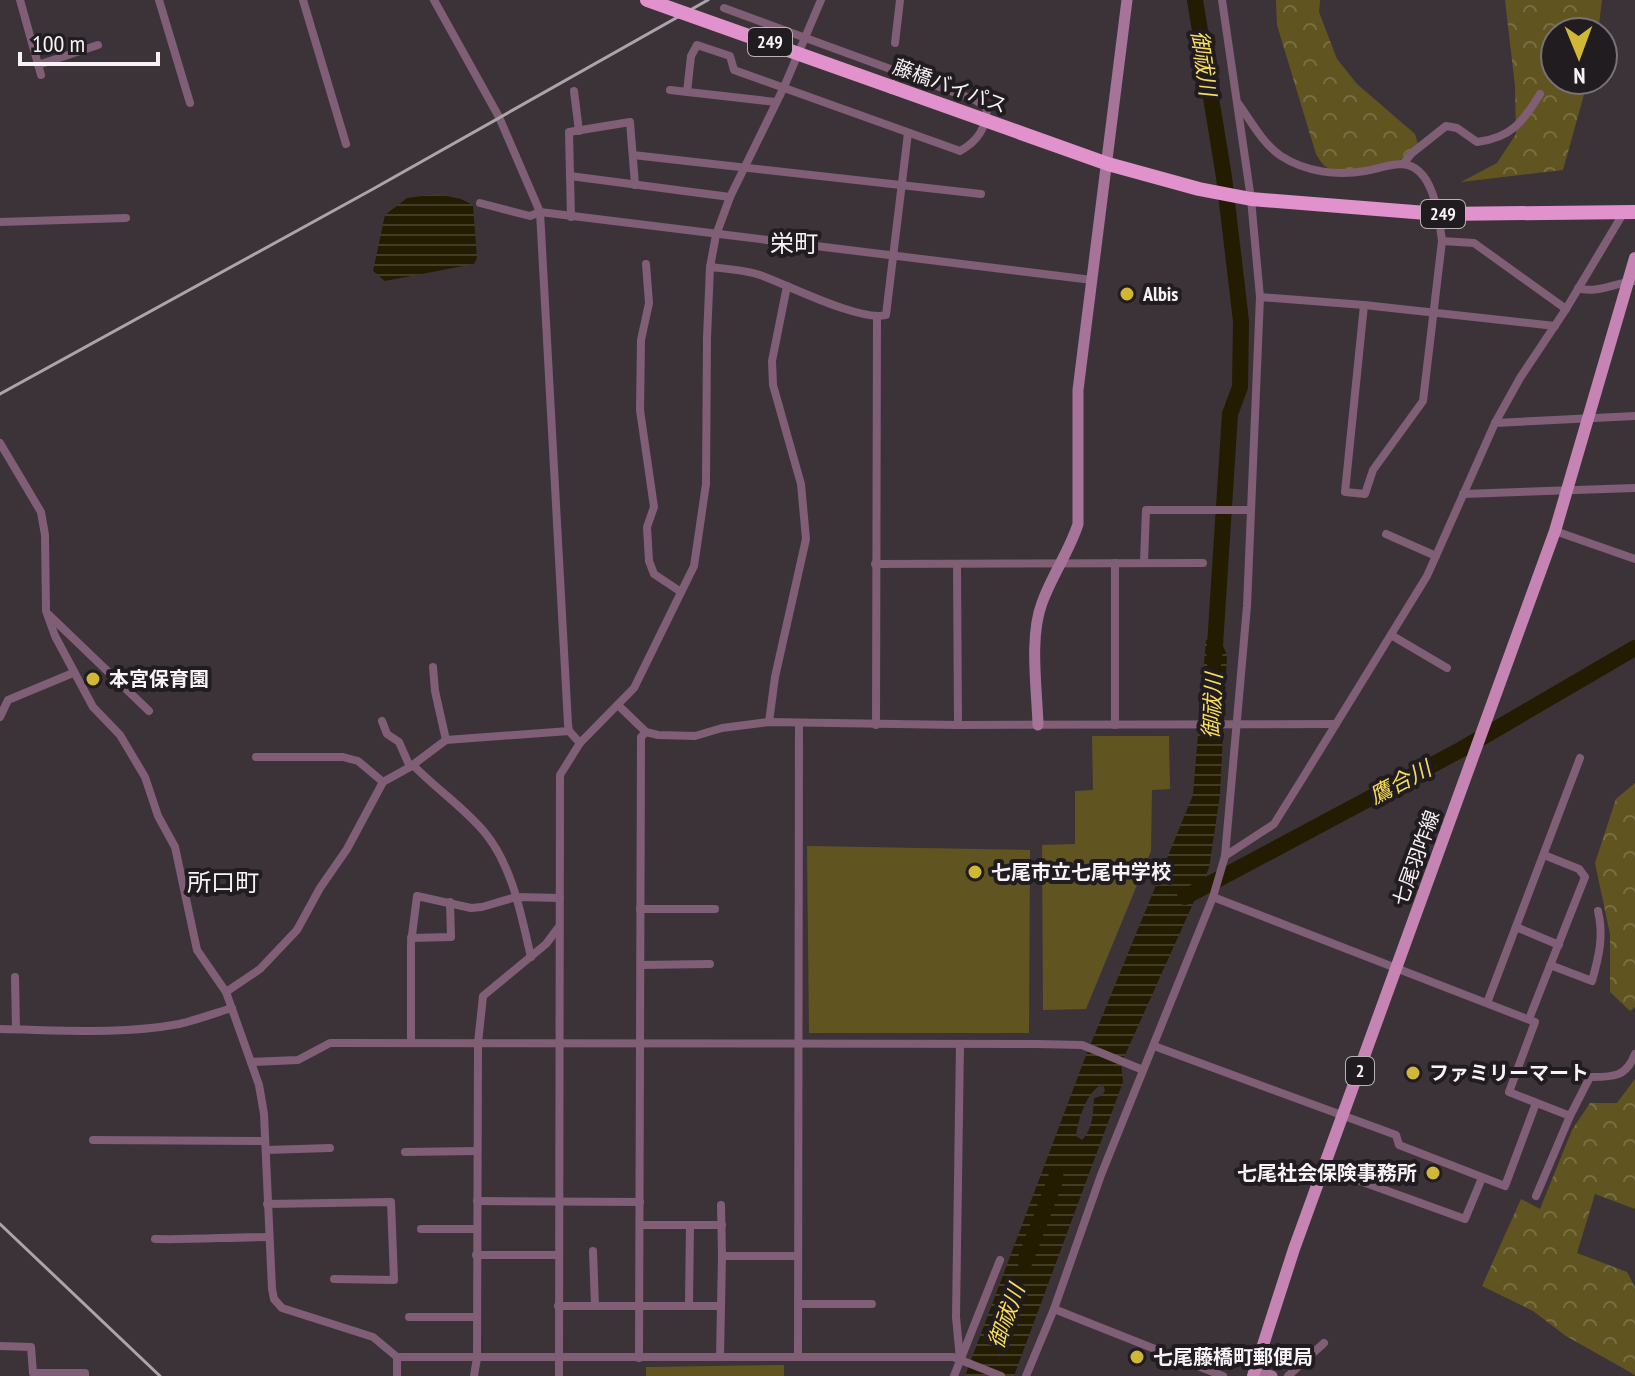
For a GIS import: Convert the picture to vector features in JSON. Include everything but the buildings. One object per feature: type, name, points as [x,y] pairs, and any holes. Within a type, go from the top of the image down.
[{"type":"highway","name":"藤橋バイパス","points":[[647,0],[1108,164],[1199,189],[1247,198],[1439,214],[1629,212]]},
{"type":"main road","name":"七尾羽咋線","points":[[1254,1373],[1294,1249],[1555,531],[1632,282],[1635,258]]},
{"type":"street","points":[[20,0],[41,75]]},
{"type":"street","points":[[159,0],[190,103]]},
{"type":"street","points":[[303,0],[346,144]]},
{"type":"street","points":[[434,0],[499,117],[540,212],[569,731],[580,743]]},
{"type":"street","points":[[559,1376],[560,775],[580,743],[634,688],[694,566],[706,484],[710,267],[716,235],[730,197],[784,87],[821,0]]},
{"type":"street","points":[[895,43],[900,0]]},
{"type":"street","points":[[1038,725],[1036,625],[1041,605],[1072,543],[1078,524],[1078,390],[1127,0]]},
{"type":"street","points":[[1026,1376],[1054,1309],[1101,1175],[1214,894],[1224,859],[1233,723],[1247,606],[1260,297],[1222,0]]},
{"type":"street","points":[[687,92],[691,56],[697,45],[730,56],[734,70],[960,151],[975,143],[986,121],[987,108],[975,100],[724,8]]},
{"type":"street","points":[[38,65],[98,45]]},
{"type":"street","points":[[670,90],[776,102]]},
{"type":"street","points":[[574,91],[579,131]]},
{"type":"street","points":[[1403,164],[1446,126],[1457,128],[1477,142],[1491,141],[1509,132],[1524,121],[1539,96]]},
{"type":"street","points":[[1235,99],[1264,141],[1281,156],[1340,174],[1403,164],[1416,170],[1433,192],[1442,241],[1423,401],[1373,470],[1365,494],[1345,492],[1364,305]]},
{"type":"street","points":[[571,217],[569,132],[630,122],[635,185]]},
{"type":"street","points":[[710,267],[758,274],[877,317],[886,315],[908,133]]},
{"type":"street","points":[[633,155],[981,194]]},
{"type":"street","points":[[570,176],[730,197]]},
{"type":"street","points":[[480,203],[530,216],[540,212],[1092,280]]},
{"type":"street","points":[[1224,859],[1274,824],[1427,576],[1495,423],[1520,378],[1629,212]]},
{"type":"street","points":[[0,222],[126,218]]},
{"type":"street","points":[[1442,241],[1474,243],[1566,309]]},
{"type":"street","points":[[646,264],[649,303],[641,340],[640,410],[654,507],[647,527],[649,561],[654,574],[681,592]]},
{"type":"street","points":[[1578,288],[1595,292],[1608,285],[1632,282]]},
{"type":"street","points":[[769,722],[775,677],[806,539],[801,484],[773,385],[772,361],[787,286]]},
{"type":"street","points":[[1260,297],[1555,326]]},
{"type":"street","points":[[876,725],[877,317]]},
{"type":"street","points":[[1495,423],[1635,416]]},
{"type":"street","points":[[0,443],[41,512],[45,535],[46,611],[73,673],[93,707],[130,748],[145,777],[158,816],[175,847],[197,950],[226,992],[259,1085],[264,1114],[272,1289],[274,1299],[282,1308],[373,1337],[397,1357],[933,1357],[960,1359],[1001,1376]]},
{"type":"street","points":[[1463,494],[1635,488]]},
{"type":"street","points":[[1144,562],[1146,510],[1250,510]]},
{"type":"street","points":[[1555,531],[1635,559]]},
{"type":"street","points":[[1386,534],[1436,556]]},
{"type":"street","points":[[1115,563],[1115,725]]},
{"type":"street","points":[[875,564],[1203,563]]},
{"type":"street","points":[[957,564],[958,725]]},
{"type":"street","points":[[46,611],[149,711]]},
{"type":"street","points":[[1391,635],[1447,668]]},
{"type":"street","points":[[433,667],[446,740]]},
{"type":"street","points":[[0,717],[8,700],[73,673]]},
{"type":"street","points":[[619,706],[646,732],[695,736],[722,728],[769,722],[876,725],[1336,724]]},
{"type":"street","points":[[382,721],[387,734],[399,742],[412,766],[485,832],[499,854],[516,897],[531,957]]},
{"type":"street","points":[[798,1356],[799,724]]},
{"type":"street","points":[[226,992],[260,969],[297,930],[320,888],[347,849],[383,782],[412,766],[446,740],[569,731]]},
{"type":"street","points":[[639,1358],[641,737],[646,732]]},
{"type":"street","points":[[256,757],[343,757],[358,761],[383,782]]},
{"type":"street","points":[[1487,1003],[1580,758]]},
{"type":"street","points":[[1529,1019],[1585,877],[1579,869],[1544,855]]},
{"type":"street","points":[[1214,894],[1535,1022],[1509,1092],[1570,1116]]},
{"type":"street","points":[[411,1043],[411,938],[417,896],[482,907],[516,897],[560,898]]},
{"type":"street","points":[[411,938],[451,937],[450,902]]},
{"type":"street","points":[[640,909],[715,909]]},
{"type":"street","points":[[1550,965],[1592,981],[1601,949],[1602,928],[1598,911]]},
{"type":"street","points":[[1516,927],[1559,945]]},
{"type":"street","points":[[474,1376],[477,1358],[478,1043],[483,996],[531,957],[559,928]]},
{"type":"street","points":[[641,965],[710,964]]},
{"type":"street","points":[[15,977],[16,1029]]},
{"type":"street","points":[[0,1029],[103,1031],[144,1028],[180,1024],[232,1008]]},
{"type":"street","points":[[251,1062],[298,1060],[330,1043],[1082,1045],[1143,1070]]},
{"type":"street","points":[[960,1044],[956,1317],[960,1359]]},
{"type":"street","points":[[1154,1046],[1344,1114],[1396,1135],[1399,1145],[1505,1186],[1536,1103]]},
{"type":"street","points":[[1536,1196],[1590,1077],[1613,1077],[1630,1067],[1635,1054]]},
{"type":"street","points":[[93,1140],[330,1148]]},
{"type":"street","points":[[405,1152],[477,1151]]},
{"type":"street","points":[[1324,1168],[1465,1219],[1482,1178]]},
{"type":"street","points":[[477,1201],[640,1202]]},
{"type":"street","points":[[267,1204],[391,1202],[394,1280],[334,1279]]},
{"type":"street","points":[[720,1357],[721,1205]]},
{"type":"street","points":[[640,1225],[722,1225]]},
{"type":"street","points":[[689,1306],[690,1225]]},
{"type":"street","points":[[421,1229],[477,1229]]},
{"type":"street","points":[[155,1239],[269,1237]]},
{"type":"street","points":[[593,1251],[595,1306]]},
{"type":"street","points":[[476,1255],[558,1255]]},
{"type":"street","points":[[722,1256],[798,1256]]},
{"type":"street","points":[[954,1376],[1000,1260]]},
{"type":"street","points":[[798,1304],[872,1304]]},
{"type":"street","points":[[558,1306],[721,1306]]},
{"type":"street","points":[[1054,1309],[1223,1376]]},
{"type":"street","points":[[409,1317],[476,1317]]},
{"type":"street","points":[[1288,1376],[1324,1343]]},
{"type":"street","points":[[0,1346],[31,1347],[33,1373],[85,1373],[85,1376]]},
{"type":"street","points":[[397,1357],[397,1376]]},
{"type":"street","points":[[1254,1373],[1272,1376]]},
{"type":"green space","points":[[1276,0],[1320,0],[1319,12],[1337,59],[1357,84],[1415,134],[1419,148],[1389,165],[1362,171],[1338,171],[1323,164],[1316,154],[1277,25]]},
{"type":"green space","points":[[1505,0],[1602,0],[1600,16],[1539,16],[1539,96],[1584,96],[1563,170],[1461,182],[1497,163],[1516,134],[1515,86]]},
{"type":"green space","points":[[1092,736],[1169,736],[1170,789],[1152,790],[1151,851],[1086,1009],[1043,1010],[1042,845],[1075,844],[1075,791],[1093,790]]},
{"type":"green space","points":[[1635,783],[1635,1007],[1630,1011],[1610,992],[1610,934],[1595,863],[1616,799]]},
{"type":"green space","points":[[807,846],[1030,850],[1029,1033],[809,1033]]},
{"type":"green space","points":[[1635,1079],[1635,1209],[1595,1194],[1577,1253],[1627,1272],[1635,1287],[1635,1375],[1566,1336],[1533,1311],[1482,1286],[1521,1199],[1540,1209],[1572,1130],[1590,1103],[1617,1103]]},
{"type":"green space","points":[[784,1365],[784,1376],[646,1376],[646,1367]]},
{"type":"water","points":[[437,194],[473,205],[477,258],[474,264],[385,281],[373,271],[385,215],[407,198]]},
{"type":"water","points":[[1206,640],[1221,641],[1227,655],[1220,795],[1209,868],[1121,1064],[1123,1082],[1014,1376],[965,1376],[1085,1058],[1193,795]],"holes":[[[1103,1084],[1105,1091],[1094,1098],[1090,1126],[1082,1140],[1076,1136],[1081,1114],[1092,1092]],[[1046,1193],[1050,1199],[1040,1234],[1032,1247],[1034,1218]]]},
{"type":"waterway","name":"御祓川","points":[[1195,0],[1224,177],[1241,321],[1240,387],[1230,414],[1214,661]]},
{"type":"waterway","name":"鷹合川","points":[[1185,897],[1462,749],[1635,648]]},
{"type":"waterway","name":"御祓川","points":[[1025,1261],[1056,1178]]},
{"type":"railway","points":[[0,394],[708,0]]},
{"type":"railway","points":[[0,1224],[160,1376]]},
{"type":"place","name":"Albis","points":[[1127,294]]},
{"type":"place","name":"本宮保育園","points":[[93,679]]},
{"type":"place","name":"七尾市立七尾中学校","points":[[975,872]]},
{"type":"place","name":"ファミリーマート","points":[[1413,1073]]},
{"type":"place","name":"七尾社会保険事務所","points":[[1433,1173]]},
{"type":"place","name":"七尾藤橋町郵便局","points":[[1137,1357]]},
{"type":"district","name":"栄町","points":[[794,244]]},
{"type":"district","name":"所口町","points":[[223,883]]}]
